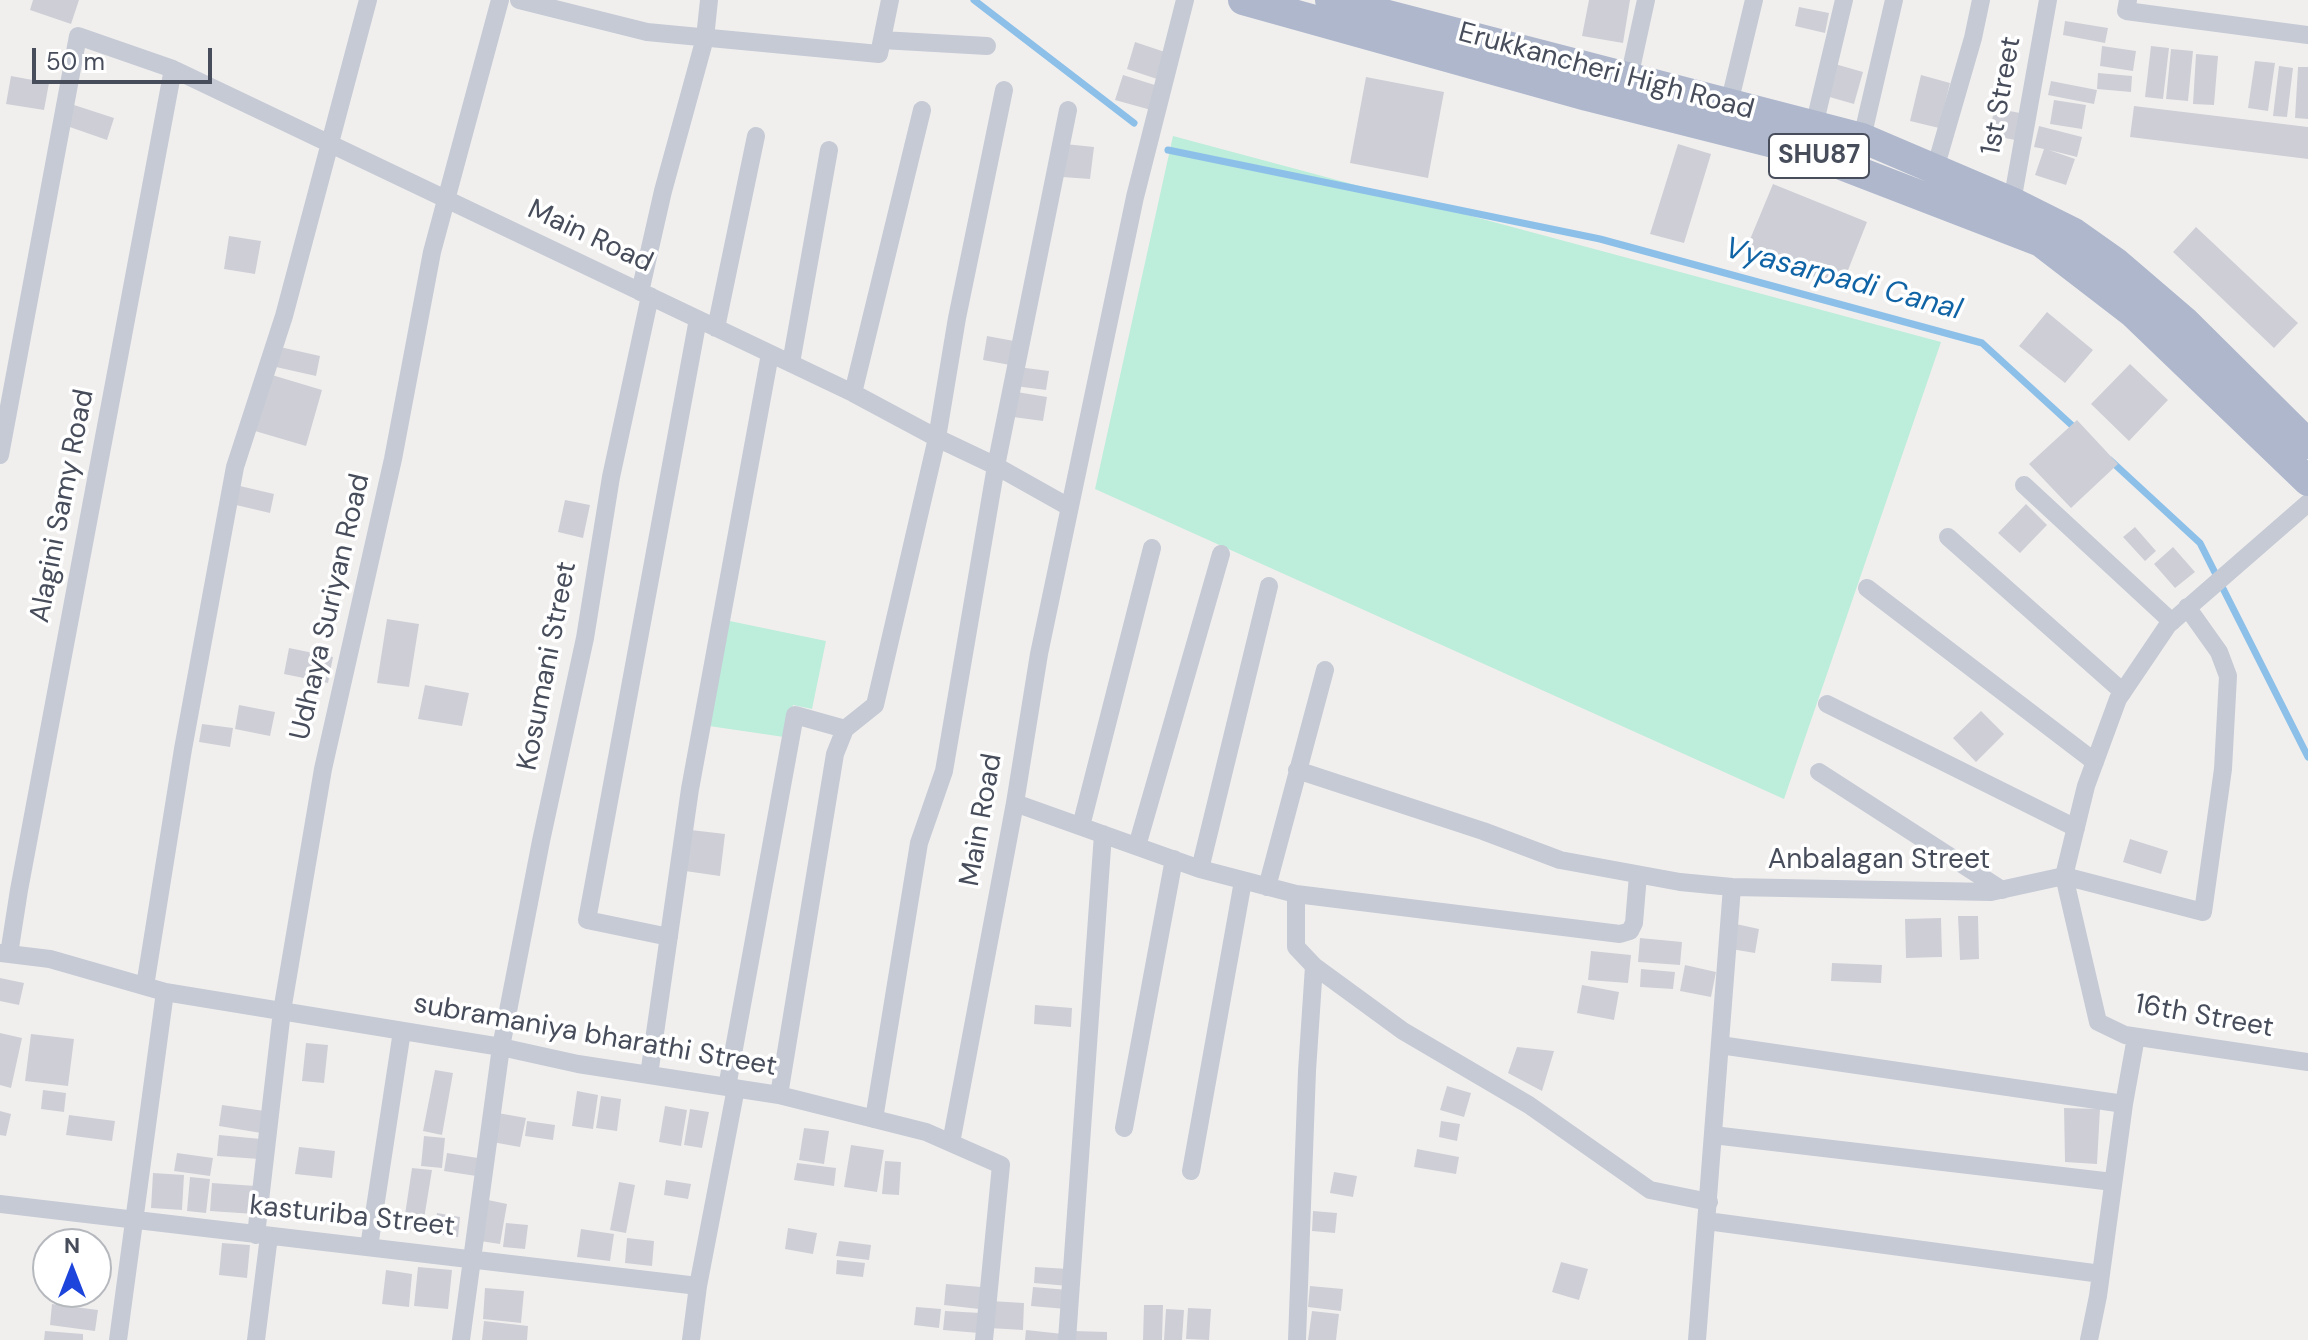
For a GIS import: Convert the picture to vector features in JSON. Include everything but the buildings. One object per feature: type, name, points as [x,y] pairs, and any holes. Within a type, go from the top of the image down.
[{"type":"main road","name":"SHU87","points":[[1243,0],[1587,96],[1805,151],[2041,242],[2132,312],[2308,481]]},
{"type":"main road","name":"Erukkancheri High Road","points":[[1330,0],[1862,138],[2012,202],[2074,233],[2115,262],[2185,322],[2308,444]]},
{"type":"street","points":[[145,986],[183,749],[235,467],[284,316],[368,0]]},
{"type":"street","name":"Udhaya Suriyan Road","points":[[256,1340],[282,1011],[323,769],[393,459],[432,252],[500,0]]},
{"type":"street","points":[[519,0],[647,32],[879,54],[890,0]]},
{"type":"street","name":"Kosumani Street","points":[[461,1340],[501,1047],[585,638],[663,191],[705,38],[709,0]]},
{"type":"street","name":"Main Road","points":[[951,1143],[1015,803],[1039,654],[1069,507],[1135,197],[1185,0]]},
{"type":"street","points":[[1629,78],[1646,0]]},
{"type":"street","points":[[1729,104],[1754,0]]},
{"type":"street","points":[[1814,126],[1844,0]]},
{"type":"street","points":[[1862,138],[1894,0]]},
{"type":"street","points":[[1935,169],[1981,0]]},
{"type":"street","name":"1st Street","points":[[2012,202],[2048,0]]},
{"type":"street","points":[[2128,0],[2126,11],[2308,35]]},
{"type":"street","name":"Main Road","points":[[0,455],[78,36],[173,69],[853,393],[1069,507]]},
{"type":"street","points":[[882,40],[987,46]]},
{"type":"street","name":"Alagini Samy Road","points":[[4,953],[9,888],[173,69]]},
{"type":"street","points":[[779,1095],[835,754],[845,729],[875,705],[937,438],[957,318],[1004,90]]},
{"type":"street","points":[[853,393],[922,110]]},
{"type":"street","points":[[874,1119],[919,843],[944,771],[996,466],[1068,110]]},
{"type":"street","points":[[716,328],[756,136]]},
{"type":"street","points":[[791,363],[829,150]]},
{"type":"street","points":[[669,937],[587,920],[698,319]]},
{"type":"street","points":[[649,1075],[690,789],[770,354]]},
{"type":"street","points":[[2024,485],[2172,622]]},
{"type":"street","points":[[2187,607],[2219,652],[2228,676],[2223,769],[2203,912],[2064,876],[2086,786],[2123,692],[2172,622],[2187,607],[2308,503]]},
{"type":"street","points":[[1948,537],[2123,692]]},
{"type":"street","points":[[1081,826],[1152,548]]},
{"type":"street","points":[[1137,846],[1221,554]]},
{"type":"street","points":[[1200,869],[1269,586]]},
{"type":"street","points":[[1867,588],[2095,762]]},
{"type":"street","points":[[1267,887],[1325,670]]},
{"type":"street","points":[[1827,704],[2076,828]]},
{"type":"street","points":[[691,1340],[795,715],[845,729]]},
{"type":"street","name":"Anbalagan Street","points":[[1297,770],[1483,831],[1560,860],[1638,875],[1732,887],[1991,892],[2064,876]]},
{"type":"street","points":[[1819,772],[2002,890]]},
{"type":"street","points":[[1015,803],[1200,869],[1296,894],[1620,934],[1630,931],[1634,923],[1638,875]]},
{"type":"street","points":[[1067,1340],[1103,834]]},
{"type":"street","points":[[1124,1128],[1174,859]]},
{"type":"street","name":"16th Street","points":[[2064,876],[2098,1022],[2125,1035],[2308,1062]]},
{"type":"street","points":[[1191,1171],[1243,881]]},
{"type":"street","points":[[1697,1340],[1732,887]]},
{"type":"street","points":[[1296,894],[1296,947],[1314,966],[1403,1031],[1529,1105],[1650,1190],[1708,1211],[2101,1274]]},
{"type":"street","name":"subramaniya bharathi Street","points":[[4,953],[50,959],[165,992],[501,1047],[578,1064],[779,1095],[926,1132],[1001,1165],[984,1340]]},
{"type":"street","points":[[1297,1340],[1314,966]]},
{"type":"street","points":[[118,1340],[165,992]]},
{"type":"street","points":[[369,1247],[402,1031]]},
{"type":"street","points":[[2089,1340],[2136,1037]]},
{"type":"street","points":[[1720,1045],[2124,1104]]},
{"type":"street","points":[[1713,1135],[2113,1182]]},
{"type":"street","name":"kasturiba Street","points":[[0,1204],[698,1286]]},
{"type":"green space","points":[[1173,136],[1941,342],[1784,799],[1095,489]]},
{"type":"green space","points":[[725,620],[826,641],[812,709],[793,705],[784,737],[709,726]]},
{"type":"waterway","name":"Vyasarpadi Canal","points":[[974,0],[1134,123]]},
{"type":"waterway","name":"Vyasarpadi Canal","points":[[1168,150],[1600,239],[1982,343],[2077,430]]},
{"type":"waterway","name":"Vyasarpadi Canal","points":[[2110,460],[2200,543],[2308,757]]}]
